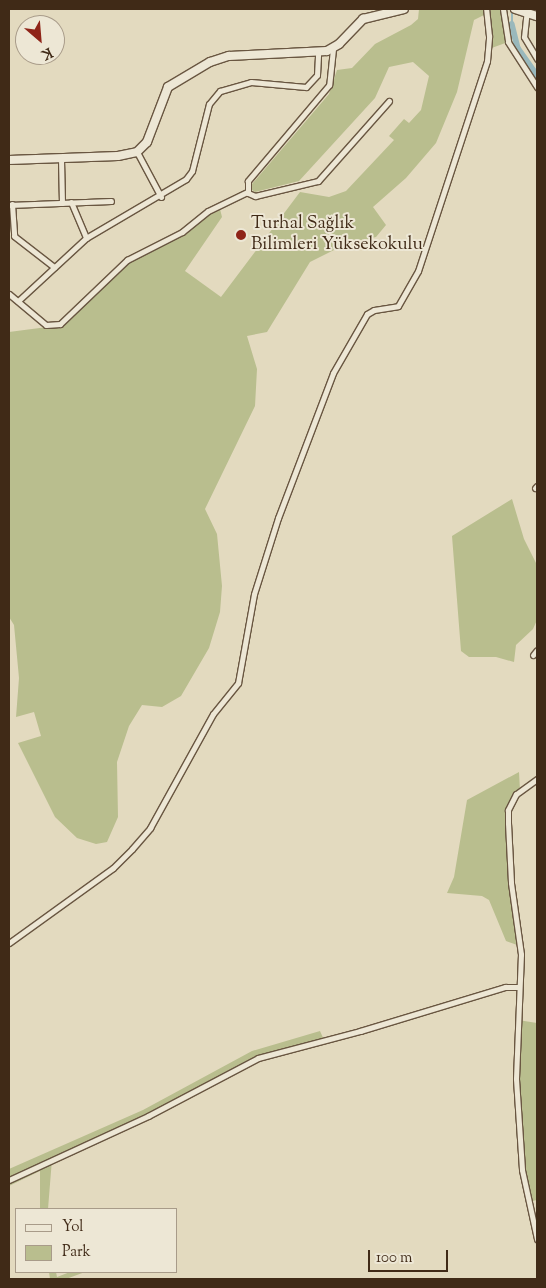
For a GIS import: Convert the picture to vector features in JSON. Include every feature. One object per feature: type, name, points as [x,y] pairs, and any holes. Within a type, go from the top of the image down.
[{"type":"street","points":[[9,160],[118,156],[137,152],[148,142],[164,93],[177,80],[222,58],[318,53],[333,49],[362,19],[404,9]]},
{"type":"street","points":[[9,943],[114,868],[132,849],[150,828],[212,714],[238,682],[254,594],[278,518],[333,373],[358,327],[372,311],[398,306],[415,279],[487,61],[489,36],[486,9]]},
{"type":"street","points":[[503,9],[508,42],[537,87]]},
{"type":"street","points":[[515,9],[524,10],[537,16]]},
{"type":"street","points":[[524,10],[524,37],[537,59]]},
{"type":"street","points":[[247,192],[248,181],[329,85],[333,49]]},
{"type":"street","points":[[18,301],[86,238],[161,197],[190,176],[206,110],[216,95],[240,83],[306,87],[317,75],[318,53]]},
{"type":"street","points":[[9,294],[46,325],[60,324],[122,263],[186,229],[214,208],[247,192],[256,196],[318,181],[389,101]]},
{"type":"street","points":[[137,152],[161,197]]},
{"type":"street","points":[[61,159],[62,203]]},
{"type":"street","points":[[54,267],[14,236],[10,205],[111,201]]},
{"type":"street","points":[[70,202],[86,238]]},
{"type":"street","points":[[537,779],[516,794],[508,810],[511,883],[521,954],[516,1079],[522,1170],[537,1239]]},
{"type":"street","points":[[9,1180],[148,1116],[258,1058],[363,1031],[505,987],[519,987]]},
{"type":"green space","points":[[419,9],[503,9],[508,42],[489,49],[486,14],[474,20],[457,92],[436,143],[406,178],[373,207],[386,225],[376,237],[344,245],[310,262],[267,332],[247,336],[257,369],[255,406],[205,509],[217,534],[222,586],[220,612],[209,648],[181,696],[162,707],[142,705],[129,726],[117,762],[118,817],[107,842],[96,844],[77,838],[55,817],[18,743],[41,736],[34,712],[16,717],[19,678],[14,625],[9,617],[9,332],[55,326],[123,263],[176,235],[219,205],[222,217],[185,271],[221,297],[300,192],[329,197],[346,191],[394,140],[389,136],[404,119],[409,123],[421,110],[429,76],[413,62],[389,67],[375,98],[299,181],[255,192],[251,189],[252,184],[329,94],[337,70],[352,68],[375,44],[411,25],[418,19]]},
{"type":"green space","points":[[512,499],[524,539],[537,565],[537,620],[533,629],[516,645],[514,662],[496,657],[469,657],[461,651],[452,536]]},
{"type":"green space","points":[[519,772],[520,791],[511,802],[508,850],[520,946],[506,941],[489,900],[482,896],[447,893],[454,877],[467,800]]},
{"type":"green space","points":[[518,1020],[537,1023],[537,1200],[528,1202],[516,1079]]},
{"type":"green space","points":[[320,1031],[324,1040],[271,1054],[52,1159],[48,1208],[40,1208],[40,1171],[9,1186],[9,1169],[143,1110],[252,1051]]},
{"type":"green space","points":[[49,1273],[56,1273],[57,1277],[67,1273],[82,1273],[66,1279],[50,1279]]},
{"type":"waterway","points":[[512,9],[512,24]]},
{"type":"waterway","points":[[512,24],[518,48],[537,75]]},
{"type":"place","name":"Turhal Sağlık Bilimleri Yüksekokulu","points":[[241,235]]}]
